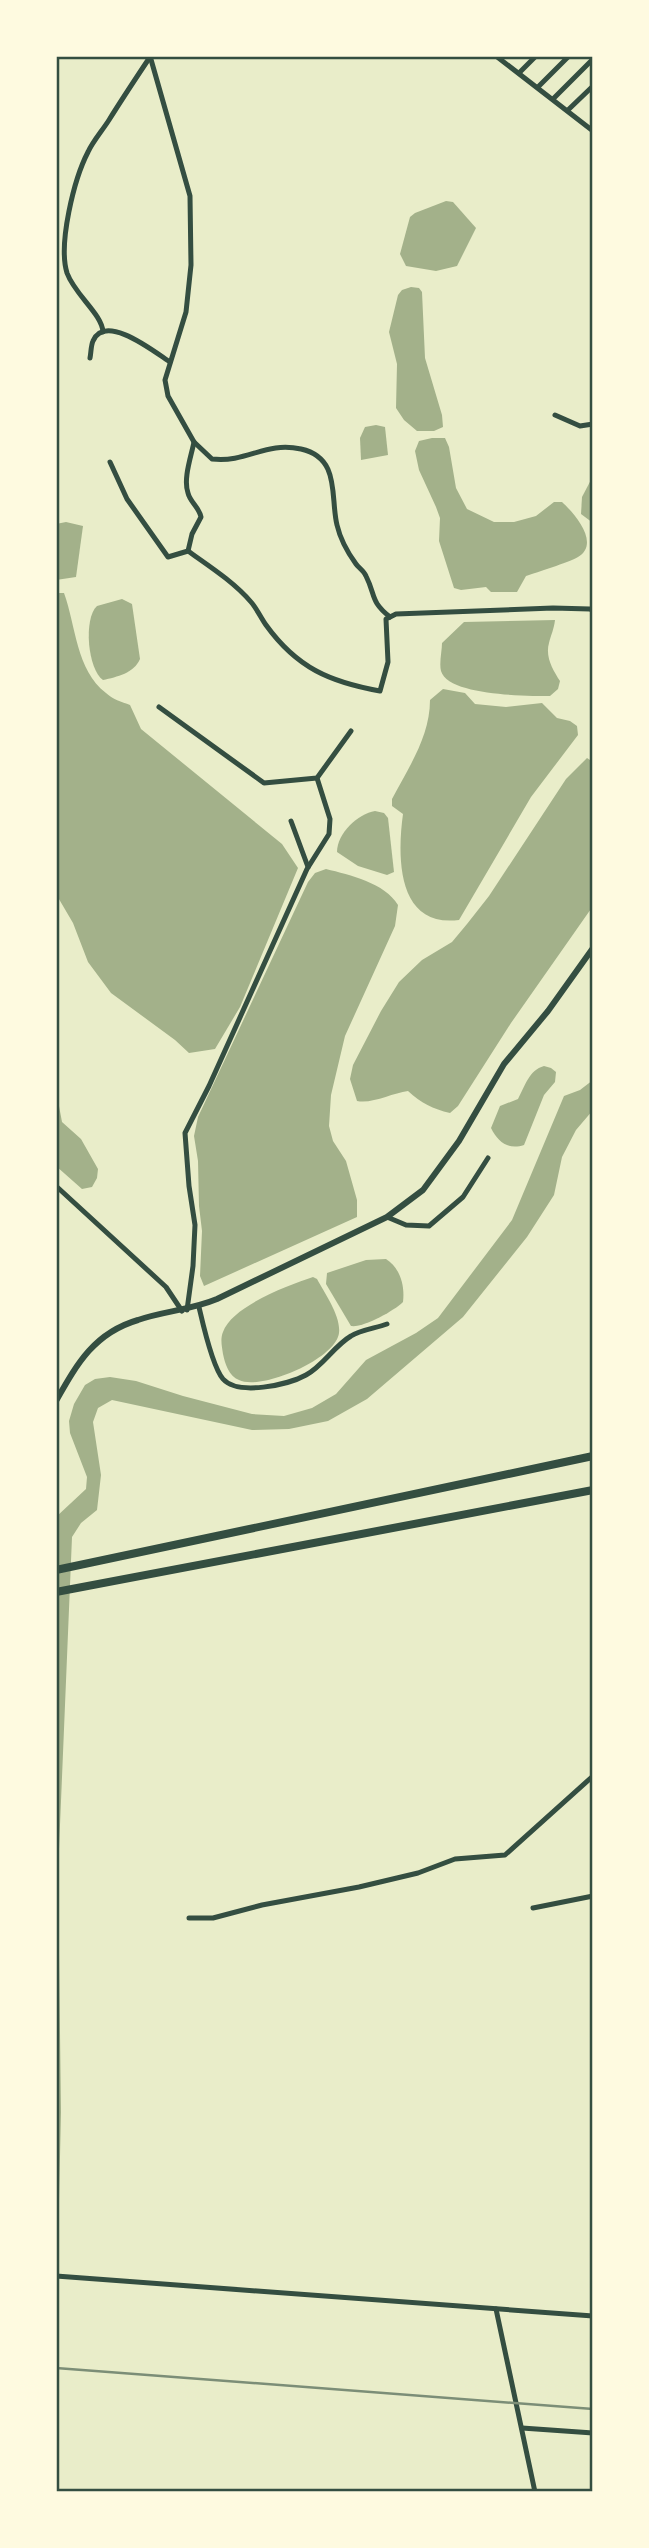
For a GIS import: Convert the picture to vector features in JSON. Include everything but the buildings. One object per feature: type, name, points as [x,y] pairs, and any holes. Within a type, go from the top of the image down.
[{"type":"main road","points":[[56,1570],[593,1456]]},
{"type":"main road","points":[[56,1592],[593,1490]]},
{"type":"street","points":[[103,332],[103,326],[97,316],[76,291],[67,274],[64,259],[65,240],[71,205],[88,153],[150,56]]},
{"type":"street","points":[[150,56],[190,196],[191,265],[179,337],[165,380],[168,396],[194,443],[212,459],[247,457],[266,448],[280,447],[306,450],[318,456],[334,486],[337,523],[343,542],[366,575],[376,606],[390,617]]},
{"type":"street","points":[[496,56],[593,131]]},
{"type":"street","points":[[519,73],[536,56]]},
{"type":"street","points":[[538,87],[569,56]]},
{"type":"street","points":[[553,99],[593,59]]},
{"type":"street","points":[[568,110],[593,86]]},
{"type":"street","points":[[586,125],[593,119]]},
{"type":"street","points":[[90,358],[93,340],[103,332],[119,332],[138,340],[170,362]]},
{"type":"street","points":[[555,415],[580,426],[593,424]]},
{"type":"street","points":[[188,551],[192,534],[201,517],[200,509],[188,496],[187,485],[194,443]]},
{"type":"street","points":[[110,462],[127,499],[168,557],[188,551]]},
{"type":"street","points":[[188,551],[251,602],[280,642],[310,668],[323,676],[380,691],[388,662],[386,619],[397,614],[553,607],[593,611]]},
{"type":"street","points":[[159,707],[264,783],[317,778],[325,771],[351,731]]},
{"type":"street","points":[[184,1310],[194,1266],[195,1225],[189,1186],[186,1133],[309,867],[329,834],[330,819],[317,778]]},
{"type":"street","points":[[291,821],[309,867]]},
{"type":"street","points":[[56,1401],[78,1361],[107,1334],[137,1320],[199,1307],[387,1217],[423,1190],[458,1141],[504,1064],[548,1011],[593,948]]},
{"type":"street","points":[[387,1217],[405,1225],[429,1226],[463,1197],[488,1158]]},
{"type":"street","points":[[56,1186],[166,1287],[184,1310]]},
{"type":"street","points":[[199,1307],[212,1353],[223,1378],[234,1386],[265,1387],[306,1376],[351,1336],[387,1324]]},
{"type":"street","points":[[56,1386],[61,1393]]},
{"type":"street","points":[[190,1918],[213,1918],[262,1905],[359,1888],[418,1873],[455,1859],[505,1855],[593,1776]]},
{"type":"street","points":[[533,1908],[593,1896]]},
{"type":"street","points":[[56,2276],[593,2315]]},
{"type":"street","points":[[496,2309],[534,2492]]},
{"type":"street","points":[[522,2427],[593,2433]]},
{"type":"shaded area","points":[[446,201],[453,202],[476,228],[457,266],[436,271],[406,266],[400,254],[410,217]]},
{"type":"shaded area","points":[[419,288],[422,292],[425,358],[442,415],[443,427],[434,431],[417,431],[404,420],[396,408],[397,364],[389,332],[398,295],[402,290]]},
{"type":"shaded area","points":[[365,427],[385,427],[388,455],[361,460],[360,438]]},
{"type":"shaded area","points":[[445,438],[456,488],[467,509],[494,522],[514,522],[536,516],[554,502],[562,502],[583,528],[587,544],[584,551],[578,557],[526,576],[517,592],[491,592],[486,587],[461,590],[454,588],[439,541],[440,518],[419,470],[415,451],[419,441]]},
{"type":"shaded area","points":[[593,476],[593,523],[581,514],[582,497]]},
{"type":"shaded area","points":[[66,522],[83,526],[76,577],[56,580],[56,524]]},
{"type":"shaded area","points":[[56,593],[64,593],[78,647],[88,672],[96,683],[111,697],[130,705],[141,729],[282,844],[298,868],[240,1007],[215,1049],[189,1053],[111,993],[88,962],[73,923],[56,894]]},
{"type":"shaded area","points":[[122,599],[132,604],[140,659],[129,671],[103,680],[91,656],[90,622],[97,606]]},
{"type":"shaded area","points":[[555,620],[548,653],[552,668],[560,681],[558,689],[550,696],[508,695],[473,690],[447,679],[441,671],[442,643],[464,622]]},
{"type":"shaded area","points":[[443,689],[465,693],[475,704],[506,707],[542,703],[557,718],[577,726],[578,735],[531,797],[459,920],[439,920],[423,913],[412,901],[402,869],[400,850],[403,814],[392,806],[392,799],[422,739],[430,700]]},
{"type":"shaded area","points":[[587,758],[593,762],[593,906],[511,1023],[458,1106],[450,1113],[428,1105],[408,1091],[369,1101],[357,1101],[350,1079],[353,1065],[399,982],[422,960],[452,942],[489,896],[566,779]]},
{"type":"shaded area","points":[[375,811],[384,813],[388,818],[394,872],[387,875],[358,866],[337,852],[345,831],[362,816]]},
{"type":"shaded area","points":[[326,869],[376,886],[392,897],[398,905],[395,926],[345,1036],[331,1095],[329,1126],[333,1141],[346,1161],[357,1200],[357,1217],[204,1286],[200,1276],[202,1231],[194,1136],[198,1117],[308,882],[315,873]]},
{"type":"shaded area","points":[[544,1066],[556,1072],[555,1082],[544,1095],[524,1145],[508,1146],[491,1128],[500,1106],[518,1099],[531,1075]]},
{"type":"shaded area","points":[[593,1080],[593,1110],[576,1130],[562,1157],[554,1195],[527,1237],[463,1317],[367,1399],[328,1421],[289,1429],[252,1430],[112,1400],[98,1408],[93,1422],[101,1475],[97,1510],[81,1523],[72,1537],[58,1873],[61,2112],[56,2335],[56,1517],[86,1489],[87,1477],[70,1433],[69,1421],[74,1404],[85,1385],[95,1379],[110,1377],[136,1381],[252,1414],[284,1416],[312,1408],[336,1394],[366,1360],[438,1318],[512,1220],[564,1096],[580,1090]]},
{"type":"shaded area","points":[[56,1090],[62,1122],[81,1139],[98,1169],[92,1187],[82,1189],[56,1166]]},
{"type":"shaded area","points":[[386,1259],[395,1267],[400,1278],[403,1302],[378,1318],[351,1326],[326,1284],[327,1273],[366,1260]]},
{"type":"shaded area","points":[[313,1277],[317,1279],[338,1320],[339,1333],[335,1343],[312,1362],[280,1377],[249,1382],[236,1378],[226,1366],[222,1346],[222,1335],[228,1322],[262,1298]]},
{"type":"railway","points":[[56,2368],[593,2409]]}]
